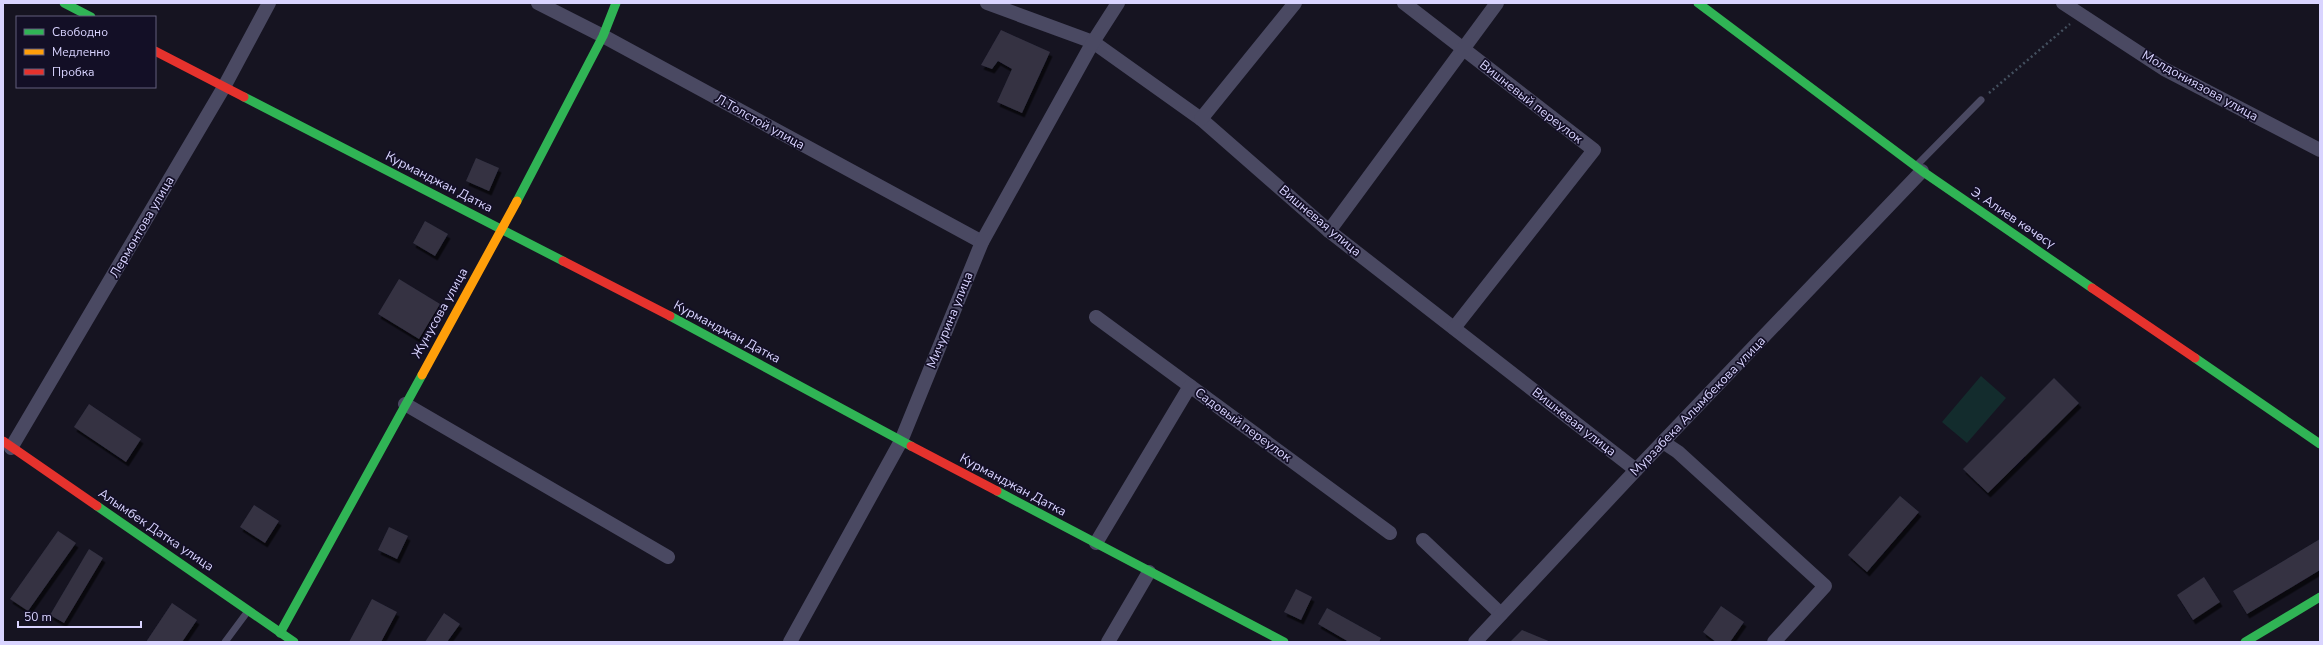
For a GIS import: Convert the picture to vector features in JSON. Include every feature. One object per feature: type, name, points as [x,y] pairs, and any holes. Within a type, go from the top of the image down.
[{"type":"main road","points":[[64,3],[89,16]]},
{"type":"main road","name":"Жунусова улица","points":[[280,633],[502,229],[603,36],[616,3]]},
{"type":"main road","name":"Э. Алиев көчөсү","points":[[1698,3],[1919,169],[2320,444]]},
{"type":"main road","name":"Курманджан Датка","points":[[156,52],[657,308],[901,441],[1284,642]]},
{"type":"main road","name":"Алымбек Датка улица","points":[[7,445],[249,609],[294,642]]},
{"type":"main road","points":[[2245,642],[2320,597]]},
{"type":"street","name":"Лермонтова улица","points":[[7,445],[224,87],[268,3]]},
{"type":"street","name":"Л.Толстой улица","points":[[538,3],[603,36],[982,242]]},
{"type":"street","name":"Вишневая улица","points":[[987,3],[1093,42],[1201,119],[1329,231],[1636,470]]},
{"type":"street","name":"Мичурина улица","points":[[790,642],[901,441],[982,242],[1093,42],[1118,3]]},
{"type":"street","points":[[1201,119],[1295,3]]},
{"type":"street","name":"Вишневый переулок","points":[[1404,3],[1594,150],[1454,328]]},
{"type":"street","points":[[1329,231],[1465,50],[1498,3]]},
{"type":"street","name":"Молдониязова улица","points":[[2072,8],[2164,69],[2320,150]]},
{"type":"street","name":"Мурзабека Алымбекова улица","points":[[1475,642],[1919,169]]},
{"type":"street","name":"Садовый переулок","points":[[1096,317],[1390,533]]},
{"type":"street","points":[[1096,543],[1190,386]]},
{"type":"street","points":[[405,404],[668,557]]},
{"type":"street","points":[[1663,442],[1678,452],[1825,586],[1774,642]]},
{"type":"street","points":[[1423,540],[1501,614]]},
{"type":"street","points":[[1108,642],[1149,572]]},
{"type":"lane","points":[[1919,169],[1981,100]]},
{"type":"lane","points":[[225,642],[249,609]]},
{"type":"path","points":[[1981,100],[2072,8]]},
{"type":"green space","points":[[1981,376],[2006,398],[1967,443],[1942,422]]},
{"type":"building","points":[[1001,30],[1050,52],[1022,113],[997,102],[1012,69],[998,61],[992,69],[981,65]]},
{"type":"building","points":[[476,158],[499,168],[489,191],[466,181]]},
{"type":"building","points":[[425,221],[448,234],[435,256],[413,243]]},
{"type":"building","points":[[399,279],[440,304],[419,339],[378,314]]},
{"type":"building","points":[[2054,378],[2079,403],[1988,493],[1963,469]]},
{"type":"building","points":[[89,404],[141,439],[126,462],[74,427]]},
{"type":"building","points":[[1900,496],[1919,512],[1867,572],[1848,555]]},
{"type":"building","points":[[254,505],[279,521],[265,543],[240,527]]},
{"type":"building","points":[[389,527],[408,536],[397,559],[378,550]]},
{"type":"building","points":[[58,531],[76,543],[28,611],[10,599]]},
{"type":"building","points":[[2320,539],[2320,570],[2247,614],[2233,591]]},
{"type":"building","points":[[89,549],[103,558],[64,623],[50,615]]},
{"type":"building","points":[[2204,577],[2220,602],[2193,620],[2177,595]]},
{"type":"building","points":[[1296,589],[1312,597],[1301,620],[1284,612]]},
{"type":"building","points":[[372,599],[397,612],[381,642],[349,642]]},
{"type":"building","points":[[172,603],[197,620],[182,642],[146,642]]},
{"type":"building","points":[[1721,606],[1744,622],[1730,642],[1716,642],[1703,632]]},
{"type":"building","points":[[1327,608],[1381,638],[1379,642],[1349,642],[1318,624]]},
{"type":"building","points":[[444,613],[460,624],[447,642],[425,642]]},
{"type":"building","points":[[1522,630],[1551,642],[1510,642]]},
{"type":"traffic: fast","points":[[64,3],[89,16]]},
{"type":"traffic: fast","points":[[517,201],[603,36],[616,3]]},
{"type":"traffic: fast","points":[[1698,3],[1922,171],[2092,288]]},
{"type":"traffic: fast","points":[[244,97],[563,261]]},
{"type":"traffic: fast","points":[[670,316],[911,446]]},
{"type":"traffic: fast","points":[[2195,358],[2320,444]]},
{"type":"traffic: fast","points":[[280,633],[422,375]]},
{"type":"traffic: fast","points":[[997,491],[1284,642]]},
{"type":"traffic: fast","points":[[97,506],[294,642]]},
{"type":"traffic: fast","points":[[2245,642],[2320,597]]},
{"type":"traffic: slow","points":[[422,375],[517,201]]},
{"type":"traffic: jam","points":[[156,52],[244,97]]},
{"type":"traffic: jam","points":[[563,261],[670,316]]},
{"type":"traffic: jam","points":[[2092,288],[2195,358]]},
{"type":"traffic: jam","points":[[3,441],[97,506]]},
{"type":"traffic: jam","points":[[911,446],[997,491]]}]
